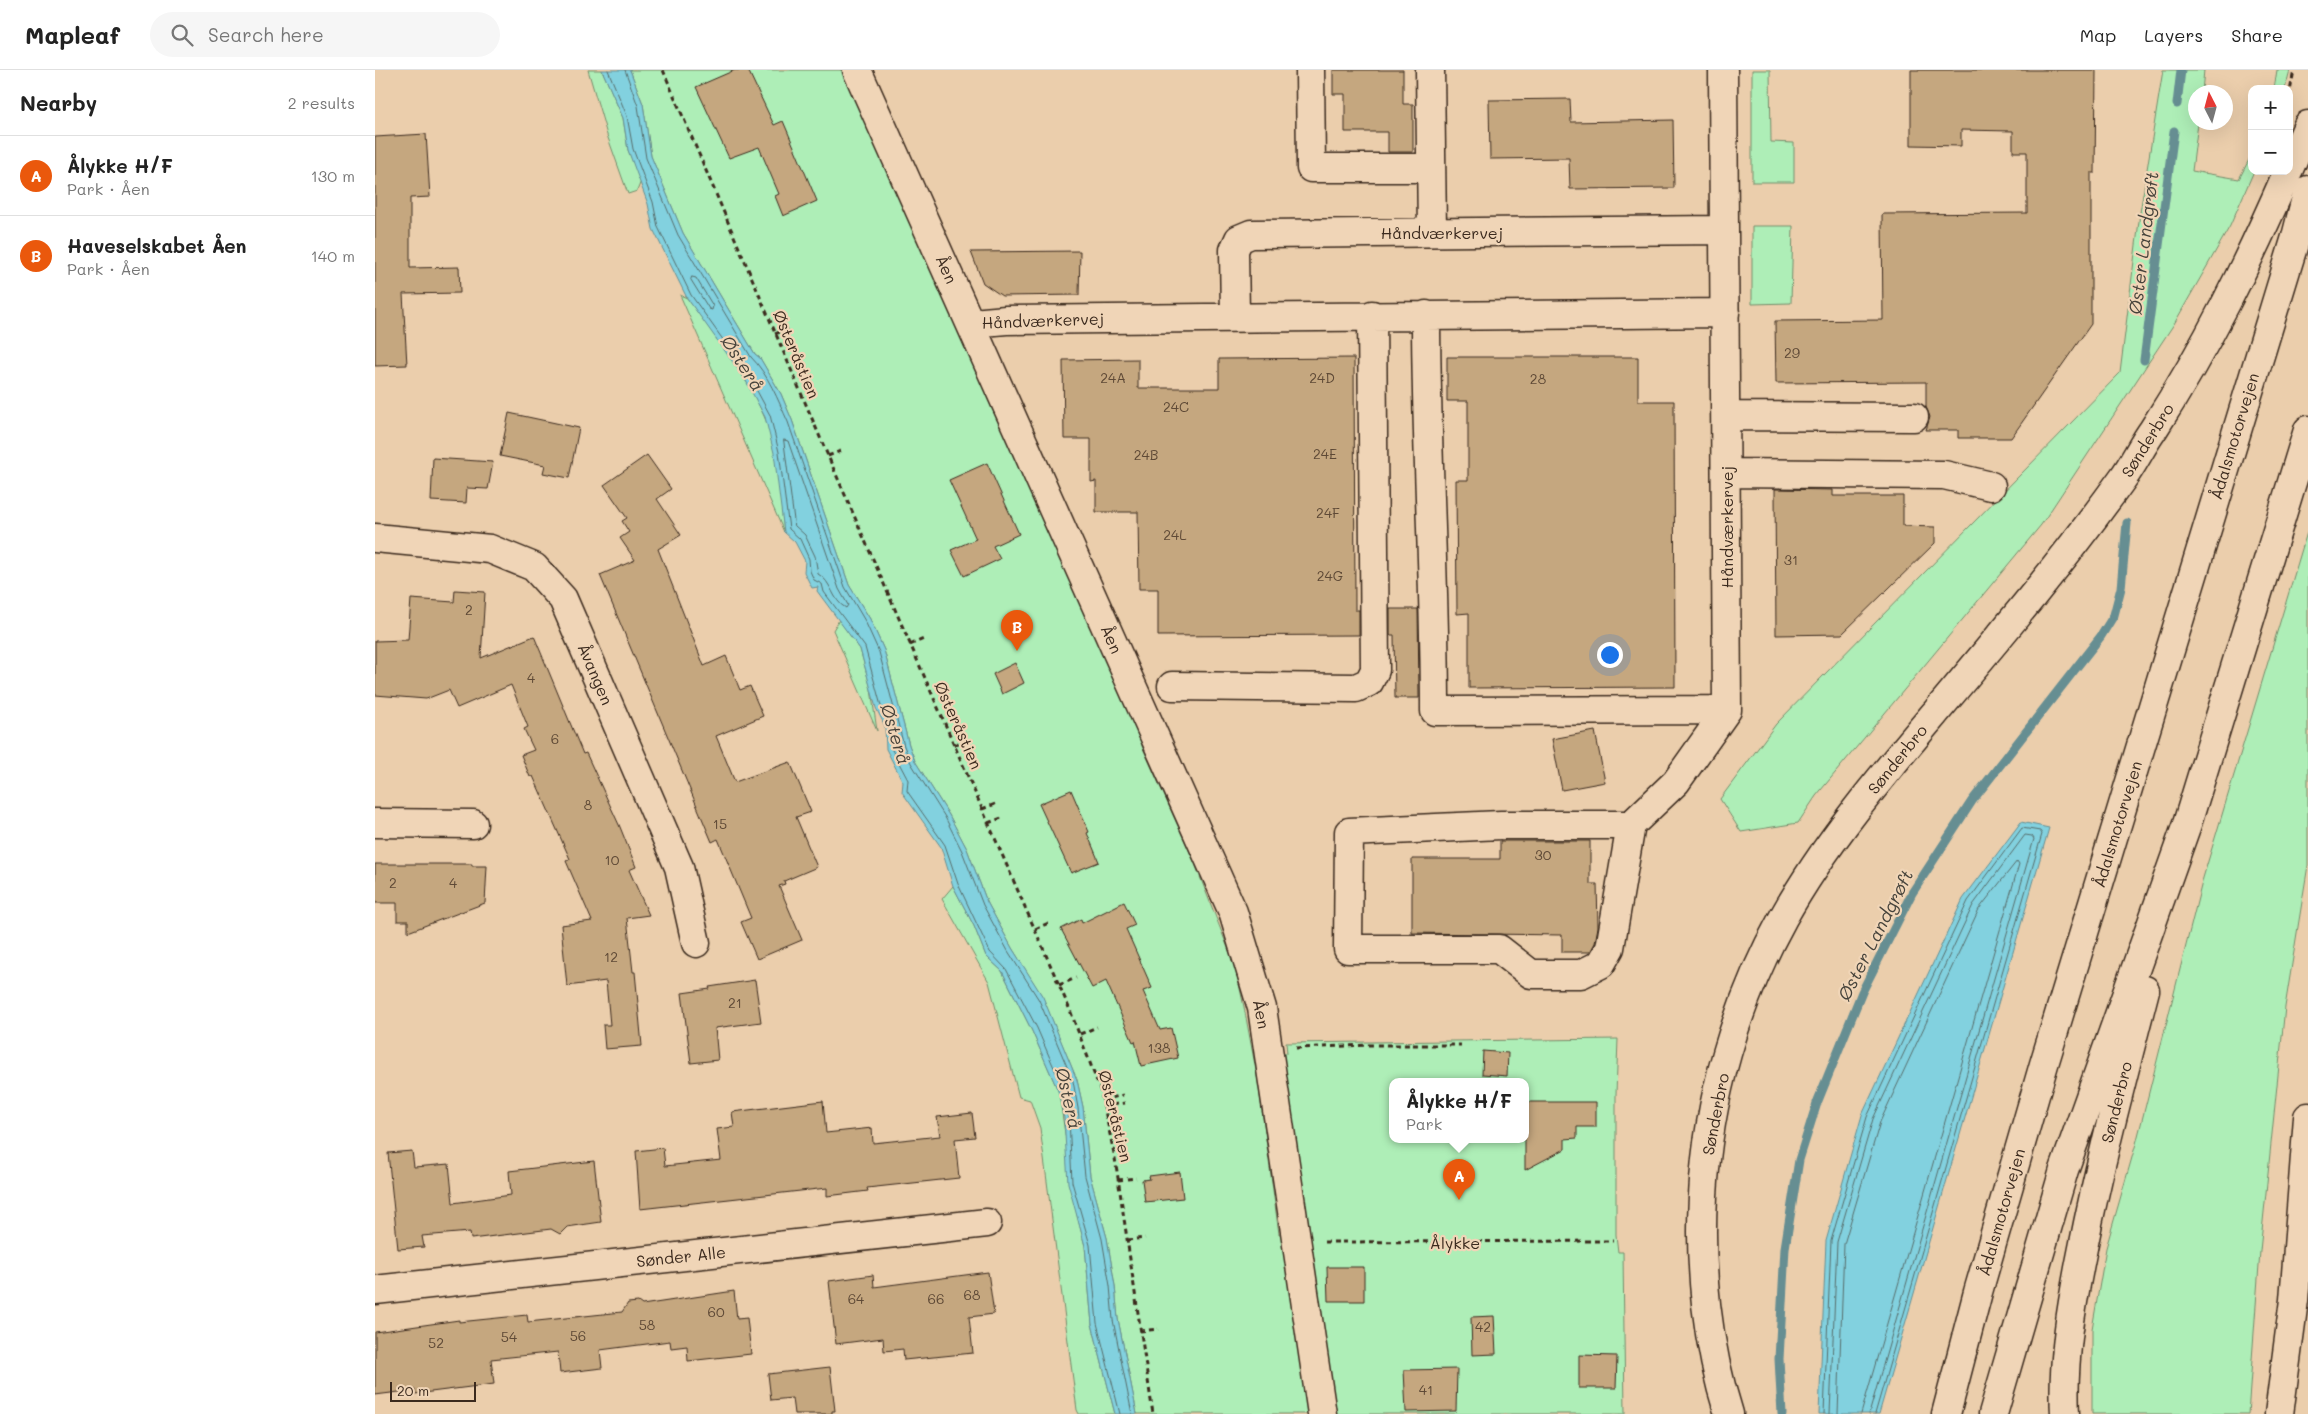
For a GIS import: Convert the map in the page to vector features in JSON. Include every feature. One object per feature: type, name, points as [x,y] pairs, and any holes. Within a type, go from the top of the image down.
[{"type":"main road","name":"Åen","points":[[857,70],[972,323],[1233,912],[1262,1008],[1296,1237]]},
{"type":"main road","points":[[1310,70],[1311,168],[1431,168]]},
{"type":"main road","points":[[1430,70],[1432,232]]},
{"type":"main road","name":"Håndværkervej","points":[[1723,70],[1727,710]]},
{"type":"main road","name":"Sønderbro","points":[[2293,161],[2308,125]]},
{"type":"main road","name":"Sønderbro","points":[[1729,1414],[1720,1386],[1705,1282],[1701,1232],[1705,1157],[1717,1090],[1734,1032],[1753,980],[1783,917],[1826,850],[1892,763],[2015,618],[2125,476],[2184,382],[2232,295],[2287,175]]},
{"type":"main road","name":"Ådalsmotorvejen","points":[[1946,1414],[1978,1292],[2044,1064],[2296,237],[2308,190]]},
{"type":"main road","name":"Håndværkervej","points":[[1235,316],[1235,250],[1239,239],[1251,234],[1724,230]]},
{"type":"main road","name":"Håndværkervej","points":[[972,323],[1006,320],[1235,316],[1725,313]]},
{"type":"main road","points":[[1172,686],[1356,688],[1369,682],[1375,670],[1372,315]]},
{"type":"main road","points":[[1426,315],[1426,401],[1435,608],[1435,711],[1727,710]]},
{"type":"main road","points":[[1726,416],[1914,417]]},
{"type":"main road","name":"Sønderbro","points":[[1993,1414],[2064,1170],[2187,824],[2308,430]]},
{"type":"main road","points":[[1726,473],[1945,475],[1991,486]]},
{"type":"main road","name":"Åvangen","points":[[375,538],[490,549],[534,567],[563,600],[679,867],[696,943]]},
{"type":"main road","points":[[1631,825],[1501,825],[1349,832],[1348,950],[1499,949],[1531,974],[1581,974],[1601,964],[1610,948],[1631,825],[1676,782],[1727,710]]},
{"type":"main road","points":[[375,823],[473,824]]},
{"type":"main road","name":"Sønderbro","points":[[2065,1414],[2067,1350],[2076,1284],[2096,1180],[2187,824]]},
{"type":"main road","points":[[2279,1414],[2294,1300],[2308,1117]]},
{"type":"main road","name":"Sønder Alle","points":[[375,1290],[987,1223]]},
{"type":"main road","points":[[1296,1237],[1322,1414]]},
{"type":"path","name":"Østeråstien","points":[[663,70],[775,334],[1080,1034],[1103,1100],[1118,1180],[1153,1414]]},
{"type":"path","points":[[2291,85],[2294,70]]},
{"type":"path","points":[[775,334],[790,328]]},
{"type":"path","points":[[828,456],[843,450]]},
{"type":"path","points":[[910,645],[926,638]]},
{"type":"path","points":[[954,745],[970,738]]},
{"type":"path","points":[[982,809],[998,803]]},
{"type":"path","points":[[988,823],[1004,817]]},
{"type":"path","points":[[1035,929],[1051,922]]},
{"type":"path","points":[[1059,985],[1076,978]]},
{"type":"path","points":[[1080,1034],[1097,1027]]},
{"type":"path","points":[[1268,1049],[1370,1045],[1461,1045]]},
{"type":"path","points":[[1103,1100],[1123,1095]]},
{"type":"path","points":[[1104,1106],[1125,1103]]},
{"type":"path","points":[[1118,1180],[1136,1178]]},
{"type":"path","name":"Ålykke","points":[[1296,1237],[1613,1241]]},
{"type":"path","points":[[1127,1240],[1145,1238]]},
{"type":"path","points":[[1140,1331],[1158,1329]]},
{"type":"green space","points":[[588,70],[602,70],[623,118],[628,150],[641,181],[637,191],[628,194],[607,135]]},
{"type":"green space","points":[[630,70],[846,70],[1062,564],[1139,734],[1142,746],[1195,864],[1235,966],[1258,1081],[1279,1234],[1305,1229],[1279,1053],[1287,1053],[1286,1043],[1618,1039],[1616,1235],[1618,1252],[1623,1252],[1625,1414],[1137,1414],[1118,1319],[1107,1238],[1090,1176],[1083,1107],[1077,1080],[1043,998],[1012,948],[987,902],[967,849],[949,815],[915,761],[884,650],[870,619],[849,585],[792,420],[781,394],[683,233],[651,156],[643,104]]},
{"type":"green space","points":[[1752,70],[1770,70],[1771,142],[1794,143],[1794,182],[1752,182]]},
{"type":"green space","points":[[2163,70],[2204,70],[2203,85],[2188,85],[2188,130],[2197,130],[2192,171],[2239,179],[2248,162],[2248,175],[2252,175],[2230,226],[2174,324],[2041,525],[1816,796],[1798,823],[1741,832],[1720,799],[1776,724],[2120,373],[2140,213]]},
{"type":"green space","points":[[2277,70],[2290,70],[2286,85],[2275,85]]},
{"type":"green space","points":[[1752,226],[1793,226],[1791,303],[1752,304]]},
{"type":"green space","points":[[680,295],[687,298],[729,355],[757,400],[773,443],[784,532]]},
{"type":"green space","points":[[2308,529],[2308,865],[2285,1007],[2260,1251],[2248,1414],[2092,1414],[2092,1329],[2106,1248],[2137,1140],[2203,878]]},
{"type":"green space","points":[[839,620],[860,649],[871,689],[877,731],[833,630]]},
{"type":"green space","points":[[953,886],[974,926],[986,956],[1002,971],[1032,1031],[1059,1093],[1077,1215],[1085,1246],[1092,1324],[1115,1414],[1079,1414],[1077,1410],[1040,1128],[1030,1100],[1019,1097],[989,982],[942,899]]},
{"type":"water","name":"Østerå","points":[[602,70],[630,70],[643,104],[651,156],[683,233],[781,394],[792,420],[849,585],[870,619],[884,650],[915,761],[949,815],[967,849],[987,902],[1012,948],[1043,997],[1077,1080],[1083,1107],[1090,1176],[1107,1238],[1118,1319],[1137,1414],[1115,1414],[1092,1324],[1085,1246],[1068,1183],[1064,1118],[1059,1093],[1032,1031],[1002,971],[986,956],[974,926],[953,886],[941,847],[902,792],[903,782],[886,749],[885,726],[876,708],[860,649],[817,591],[818,587],[812,588],[804,572],[805,561],[795,542],[784,532],[774,453],[765,417],[745,379],[687,298],[653,229],[648,204],[628,150],[623,118]]},
{"type":"water","points":[[2021,822],[2049,828],[1879,1414],[1819,1414],[1826,1241],[1862,1115],[1963,899]]},
{"type":"building","points":[[735,70],[748,70],[774,125],[783,121],[817,201],[783,216],[775,196],[779,194],[759,147],[729,158],[696,87]]},
{"type":"building","points":[[1333,70],[1403,70],[1403,104],[1413,104],[1413,152],[1388,152],[1388,132],[1345,132],[1345,94],[1333,94]]},
{"type":"building","points":[[1911,70],[2096,70],[2095,173],[2091,173],[2091,324],[2011,438],[1958,438],[1958,430],[1926,430],[1930,417],[1926,407],[1926,382],[1776,383],[1775,321],[1883,320],[1882,214],[2027,213],[2027,152],[2013,152],[2013,131],[1961,130],[1961,146],[1911,145]]},
{"type":"building","points":[[1570,99],[1571,122],[1673,120],[1674,188],[1570,189],[1569,158],[1490,159],[1489,100]]},
{"type":"building","points":[[426,134],[430,197],[410,198],[410,268],[459,267],[460,293],[403,294],[407,365],[375,366],[375,137]]},
{"type":"building","points":[[1080,251],[1079,295],[1002,296],[983,283],[971,252]]},
{"type":"building","points":[[1447,357],[1638,357],[1638,401],[1674,401],[1675,687],[1469,688],[1469,613],[1457,614],[1456,480],[1468,480],[1468,401],[1447,401]]},
{"type":"building","points":[[1354,358],[1355,610],[1359,610],[1359,635],[1158,636],[1158,589],[1139,589],[1138,512],[1096,512],[1096,481],[1091,482],[1091,439],[1064,439],[1063,360],[1138,359],[1138,388],[1219,388],[1219,359]]},
{"type":"building","points":[[509,413],[579,428],[569,478],[543,473],[545,465],[500,456]]},
{"type":"building","points":[[647,455],[671,489],[657,499],[681,535],[658,549],[704,666],[726,656],[740,690],[750,686],[763,716],[716,736],[735,782],[790,762],[811,812],[796,817],[817,867],[784,881],[785,884],[779,886],[802,940],[757,959],[741,922],[751,918],[718,839],[712,842],[600,575],[635,560],[620,538],[629,532],[622,521],[627,518],[604,485]]},
{"type":"building","points":[[433,458],[493,462],[488,489],[467,488],[466,503],[431,501]]},
{"type":"building","points":[[987,463],[1019,534],[993,546],[1000,559],[964,576],[951,550],[976,539],[949,480]]},
{"type":"building","points":[[1775,489],[1833,490],[1833,496],[1903,496],[1903,526],[1935,527],[1935,543],[1842,634],[1776,635]]},
{"type":"building","points":[[455,590],[485,592],[481,658],[534,636],[583,754],[586,753],[620,827],[636,867],[629,870],[649,915],[627,918],[633,972],[635,972],[642,1046],[605,1049],[603,1025],[610,1025],[606,981],[567,986],[561,925],[592,921],[566,861],[570,859],[533,776],[530,777],[521,755],[534,750],[524,729],[528,727],[511,685],[457,708],[449,690],[426,699],[375,695],[375,641],[408,640],[411,599],[454,602]]},
{"type":"building","points":[[1390,609],[1418,609],[1419,698],[1395,698],[1394,635],[1390,635]]},
{"type":"building","points":[[1015,663],[1024,683],[1002,694],[993,674]]},
{"type":"building","points":[[1595,731],[1605,782],[1562,790],[1552,739]]},
{"type":"building","points":[[1071,790],[1089,832],[1087,833],[1099,862],[1071,873],[1039,804]]},
{"type":"building","points":[[1500,841],[1590,841],[1590,884],[1597,884],[1598,927],[1595,943],[1590,952],[1562,952],[1562,935],[1412,933],[1412,859],[1500,859]]},
{"type":"building","points":[[375,864],[472,864],[472,866],[487,866],[485,903],[408,932],[408,921],[397,921],[397,903],[375,903]]},
{"type":"building","points":[[1124,902],[1135,925],[1126,929],[1152,988],[1143,991],[1160,1030],[1171,1028],[1178,1058],[1141,1066],[1135,1041],[1133,1042],[1106,981],[1092,988],[1061,929],[1081,919],[1082,923]]},
{"type":"building","points":[[755,980],[761,1022],[715,1028],[718,1060],[691,1063],[682,993]]},
{"type":"building","points":[[1483,1051],[1508,1053],[1507,1076],[1482,1074]]},
{"type":"building","points":[[823,1101],[826,1133],[872,1128],[873,1143],[940,1136],[937,1117],[972,1113],[975,1137],[955,1139],[959,1178],[867,1188],[868,1191],[827,1196],[827,1188],[640,1209],[636,1151],[663,1148],[665,1166],[721,1160],[717,1129],[734,1127],[732,1112]]},
{"type":"building","points":[[1529,1102],[1596,1102],[1596,1127],[1577,1127],[1577,1138],[1565,1139],[1565,1149],[1525,1170],[1525,1143],[1529,1143]]},
{"type":"building","points":[[412,1151],[414,1167],[449,1164],[453,1203],[511,1195],[509,1171],[594,1161],[601,1222],[567,1227],[560,1234],[551,1229],[471,1239],[470,1232],[422,1236],[424,1247],[398,1249],[388,1153]]},
{"type":"building","points":[[1180,1172],[1183,1198],[1145,1202],[1142,1180],[1150,1179],[1149,1176]]},
{"type":"building","points":[[1327,1267],[1364,1267],[1364,1301],[1328,1301]]},
{"type":"building","points":[[988,1272],[994,1314],[969,1317],[973,1353],[904,1360],[903,1349],[884,1351],[883,1338],[836,1344],[829,1281],[873,1275],[874,1287]]},
{"type":"building","points":[[734,1291],[737,1319],[747,1318],[751,1354],[688,1361],[687,1346],[671,1348],[670,1341],[600,1350],[602,1368],[560,1373],[558,1352],[491,1359],[494,1384],[415,1394],[415,1390],[375,1395],[375,1332],[459,1320],[459,1322],[527,1315],[528,1322],[622,1312],[628,1303],[638,1302],[642,1305]]},
{"type":"building","points":[[1494,1316],[1496,1354],[1472,1355],[1471,1317]]},
{"type":"building","points":[[1579,1355],[1617,1356],[1616,1388],[1579,1388]]},
{"type":"building","points":[[830,1367],[835,1411],[832,1411],[832,1414],[794,1414],[792,1398],[771,1400],[768,1374]]},
{"type":"building","points":[[1457,1369],[1456,1411],[1406,1412],[1404,1370]]},
{"type":"waterway","name":"Øster Landgrøft","points":[[2177,104],[2181,70]]},
{"type":"waterway","name":"Øster Landgrøft","points":[[2144,360],[2174,131]]},
{"type":"waterway","name":"Øster Landgrøft","points":[[1782,1414],[1779,1359],[1785,1248],[1799,1160],[1817,1103],[1862,992],[1912,893],[1972,801],[2101,636],[2114,615],[2121,588],[2127,523]]},
{"type":"place","name":"Haveselskabet Åen","points":[[1017,651]]},
{"type":"place","name":"Ålykke H/F","points":[[1459,1200]]}]
